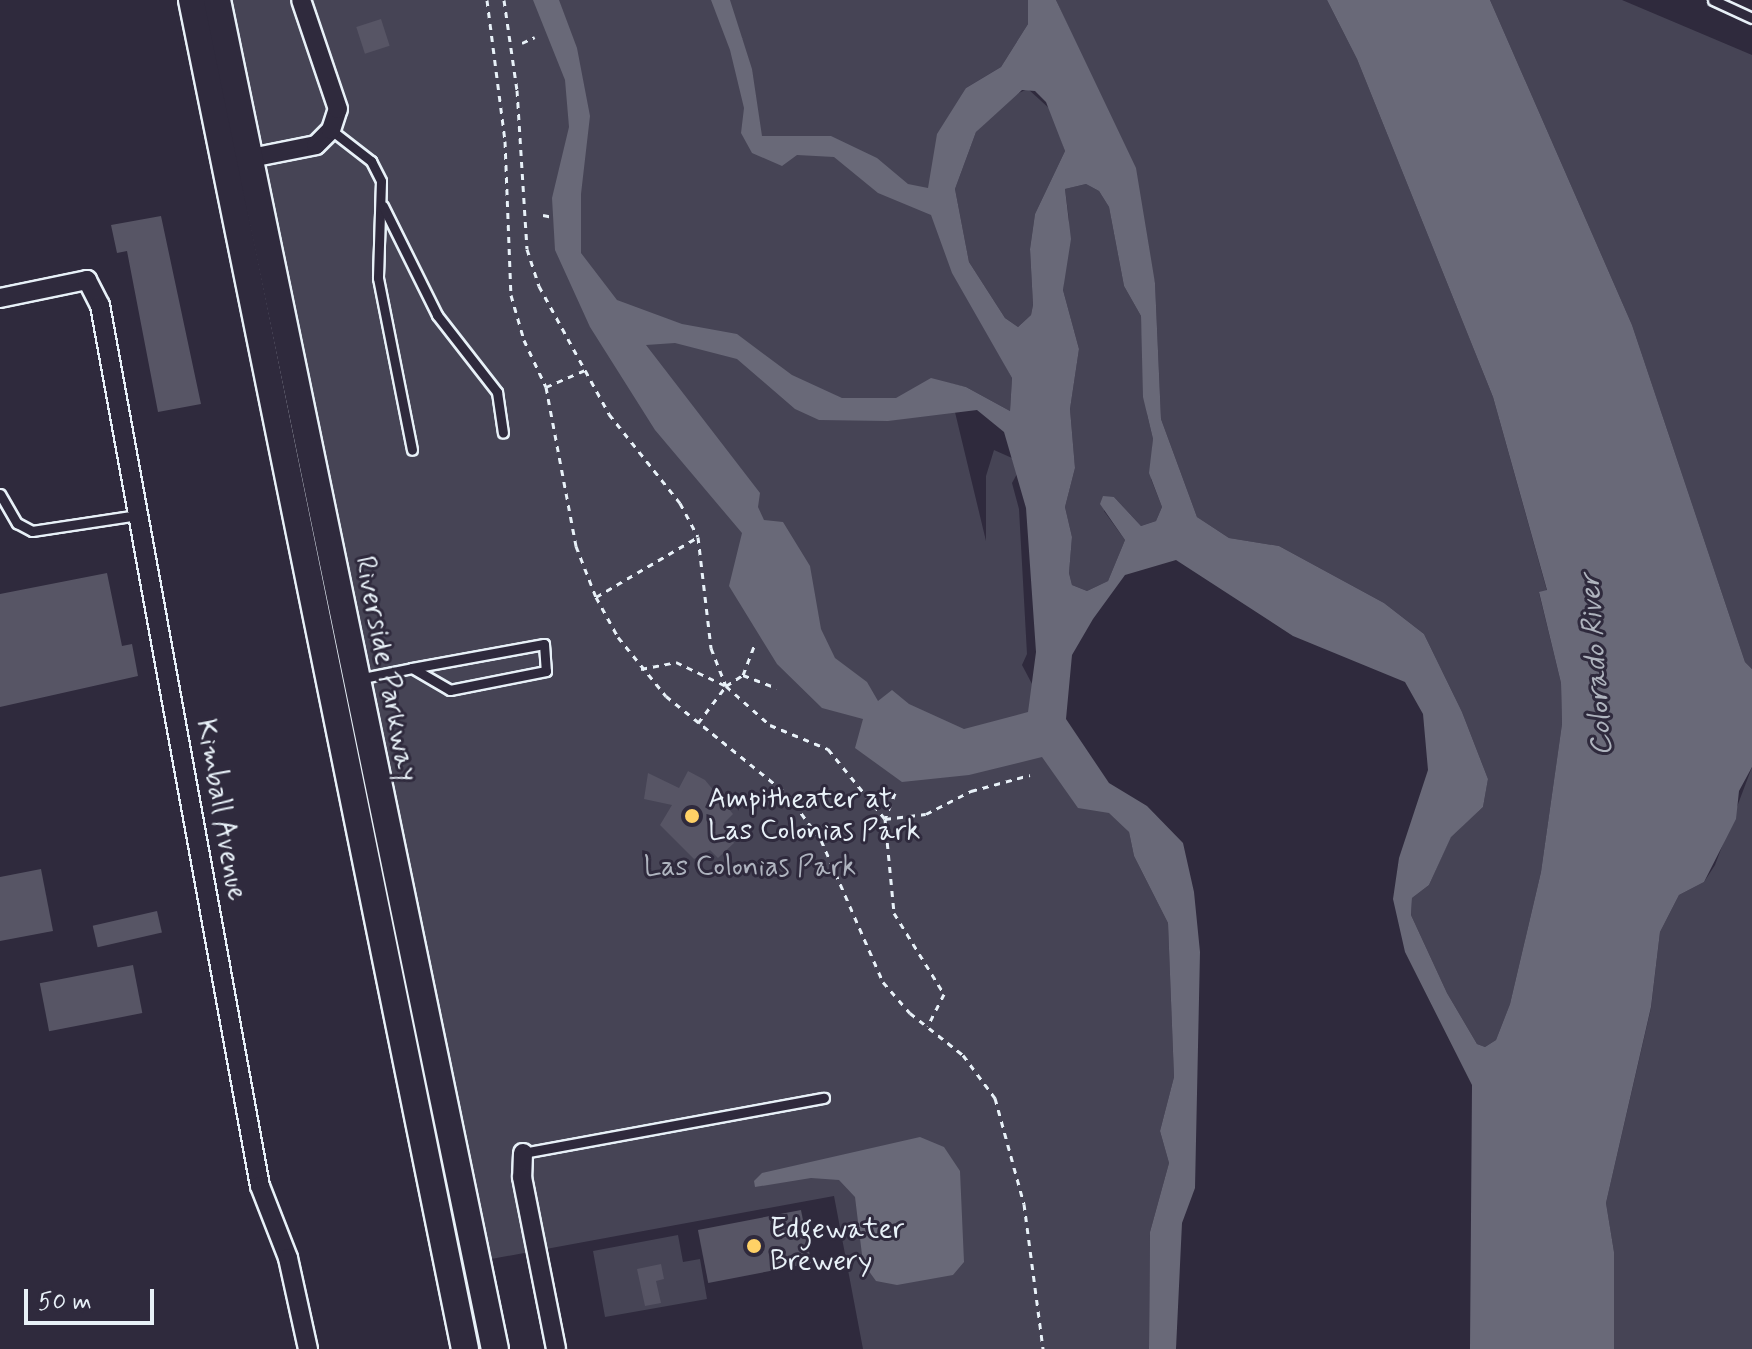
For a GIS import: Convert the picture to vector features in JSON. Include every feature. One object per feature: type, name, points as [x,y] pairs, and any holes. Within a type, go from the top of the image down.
[{"type":"main road","name":"Riverside Parkway","points":[[192,0],[465,1349]]},
{"type":"main road","name":"Riverside Parkway","points":[[217,0],[495,1349]]},
{"type":"street","points":[[251,158],[316,145],[331,130],[338,109],[301,0]]},
{"type":"street","name":"Kimball Avenue","points":[[0,298],[87,280],[100,305],[260,1186],[288,1258],[308,1349]]},
{"type":"street","points":[[523,1153],[522,1177],[556,1349]]},
{"type":"lane","points":[[1713,0],[1752,18]]},
{"type":"lane","points":[[331,130],[371,161],[381,181],[378,278],[412,450]]},
{"type":"lane","points":[[381,202],[437,315],[497,392],[503,433]]},
{"type":"lane","points":[[0,494],[17,523],[32,531],[138,515]]},
{"type":"lane","points":[[355,680],[412,668],[544,644],[546,671],[450,690],[412,668]]},
{"type":"lane","points":[[523,1153],[824,1098]]},
{"type":"path","points":[[487,0],[505,141],[511,295],[524,340],[546,387],[576,546],[596,597],[641,669],[698,723],[754,763],[787,794],[821,840],[883,982],[982,1076],[1006,1122],[1024,1204],[1043,1349]]},
{"type":"path","points":[[504,0],[517,90],[527,249],[539,286],[609,414],[680,503],[698,537],[711,648],[726,686]]},
{"type":"path","points":[[522,43],[535,37]]},
{"type":"path","points":[[543,215],[553,217]]},
{"type":"path","points":[[546,387],[585,370]]},
{"type":"path","points":[[596,597],[698,537]]},
{"type":"path","points":[[698,723],[726,686],[743,675],[755,643]]},
{"type":"path","points":[[641,669],[676,662],[726,686],[770,725],[828,749],[885,819]]},
{"type":"path","points":[[743,675],[777,688]]},
{"type":"path","points":[[885,819],[926,814],[971,791],[1030,775]]},
{"type":"path","points":[[895,793],[885,819],[894,913],[944,994],[928,1026]]},
{"type":"green space","name":"Las Colonias Park","points":[[225,0],[1028,0],[1028,24],[1001,67],[966,88],[945,251],[1012,378],[1010,411],[966,387],[948,383],[986,541],[986,476],[994,450],[1012,458],[1017,474],[1012,483],[1019,509],[1027,654],[1022,665],[1078,771],[1129,832],[1134,856],[1168,923],[1174,1077],[1160,1131],[1169,1163],[1150,1232],[1149,1349],[863,1349],[834,1196],[491,1259]]},
{"type":"green space","points":[[1056,0],[1327,0],[1357,59],[1493,397],[1547,591],[1539,593],[1561,683],[1562,724],[1541,872],[1510,1004],[1496,1040],[1485,1047],[1477,1044],[1447,993],[1411,915],[1412,898],[1429,885],[1451,836],[1483,807],[1488,779],[1462,712],[1424,634],[1384,603],[1279,546],[1229,538],[1197,517],[1161,419],[1155,283],[1108,114]]},
{"type":"green space","points":[[1490,0],[1622,0],[1752,55],[1752,669],[1745,662],[1632,325]]},
{"type":"green space","points":[[1028,89],[1051,110],[1065,151],[1035,214],[1030,249],[1033,305],[1031,315],[1018,327],[1005,318],[969,262],[955,189],[976,132],[1009,97]]},
{"type":"green space","points":[[1086,184],[1099,191],[1109,207],[1124,286],[1141,316],[1147,414],[1153,439],[1151,479],[1162,507],[1156,521],[1141,526],[1114,497],[1104,511],[1125,540],[1108,581],[1087,591],[1072,585],[1069,573],[1072,537],[1065,507],[1075,468],[1070,409],[1079,349],[1063,290],[1069,220],[1065,189]]},
{"type":"green space","points":[[1752,767],[1752,1349],[1614,1349],[1614,1252],[1606,1203],[1651,1008],[1660,932],[1679,895],[1704,882],[1715,865]]},
{"type":"green space","points":[[678,1235],[683,1262],[700,1259],[707,1299],[605,1317],[593,1251]]},
{"type":"water","name":"Colorado River","points":[[533,0],[559,0],[577,48],[590,116],[581,194],[581,253],[617,300],[682,324],[737,334],[792,375],[842,398],[896,398],[931,378],[966,387],[1010,411],[1012,378],[952,273],[931,215],[878,193],[834,157],[797,155],[782,166],[752,153],[741,133],[744,108],[730,50],[711,0],[730,0],[752,69],[762,136],[831,136],[877,158],[908,184],[928,188],[937,134],[966,88],[1001,67],[1028,24],[1028,0],[1056,0],[1136,168],[1155,283],[1161,419],[1197,517],[1229,538],[1279,546],[1384,603],[1424,634],[1462,712],[1488,779],[1483,807],[1451,837],[1429,885],[1412,898],[1411,915],[1447,993],[1477,1044],[1485,1047],[1496,1040],[1510,1004],[1541,872],[1562,724],[1561,683],[1539,592],[1547,590],[1493,397],[1357,59],[1327,0],[1490,0],[1632,325],[1745,662],[1752,669],[1752,767],[1739,791],[1736,819],[1704,882],[1679,895],[1660,932],[1651,1007],[1606,1203],[1614,1252],[1614,1349],[1470,1349],[1472,1085],[1405,952],[1393,899],[1399,858],[1428,770],[1423,714],[1405,682],[1293,636],[1176,560],[1125,575],[1093,619],[1072,655],[1066,719],[1109,783],[1147,806],[1183,843],[1194,892],[1200,952],[1195,1188],[1182,1223],[1176,1349],[1149,1349],[1150,1232],[1169,1163],[1160,1131],[1174,1077],[1168,923],[1134,856],[1129,832],[1109,813],[1078,808],[1042,757],[969,775],[902,782],[855,748],[863,719],[822,708],[777,664],[729,586],[742,533],[655,430],[590,327],[555,250],[552,198],[569,127],[565,80]],"holes":[[[1022,90],[1035,91],[1046,102],[1065,151],[1035,214],[1030,249],[1033,305],[1031,315],[1018,327],[1005,318],[969,262],[955,189],[976,132]],[[1086,184],[1099,191],[1109,207],[1124,286],[1141,316],[1143,397],[1153,439],[1149,473],[1162,507],[1156,521],[1141,526],[1114,497],[1103,496],[1100,504],[1125,540],[1108,581],[1087,591],[1072,585],[1069,573],[1072,537],[1065,507],[1075,468],[1070,409],[1079,349],[1063,290],[1071,239],[1065,189]],[[675,343],[737,359],[795,409],[819,420],[888,421],[977,410],[1004,432],[1026,508],[1036,652],[1028,712],[964,729],[909,704],[892,690],[878,701],[867,682],[835,658],[821,629],[810,566],[783,522],[764,520],[758,507],[760,493],[646,345]]]},
{"type":"water","points":[[920,1137],[944,1147],[960,1171],[964,1262],[953,1275],[897,1285],[876,1281],[863,1263],[855,1197],[839,1180],[811,1178],[755,1187],[754,1181],[762,1173]]},
{"type":"building","points":[[381,19],[390,46],[365,54],[356,27]]},
{"type":"building","points":[[161,216],[201,404],[158,412],[127,251],[117,253],[111,225]]},
{"type":"building","points":[[107,573],[122,646],[132,644],[138,676],[0,707],[0,594]]},
{"type":"building","name":"Ampitheater at Las Colonias Park","points":[[688,771],[705,780],[733,814],[724,823],[734,843],[718,858],[710,850],[694,859],[660,825],[672,805],[644,799],[648,773],[679,788]]},
{"type":"building","points":[[41,869],[53,931],[0,941],[0,877]]},
{"type":"building","points":[[157,911],[162,932],[98,947],[93,926]]},
{"type":"building","points":[[133,965],[142,1013],[49,1031],[40,983]]},
{"type":"building","name":"Edgewater Brewery","points":[[801,1210],[811,1263],[708,1283],[698,1230]]},
{"type":"building","points":[[661,1264],[664,1279],[656,1281],[661,1303],[645,1306],[637,1269]]},
{"type":"place","name":"Ampitheater at Las Colonias Park","points":[[692,816]]},
{"type":"place","name":"Edgewater Brewery","points":[[754,1246]]}]
